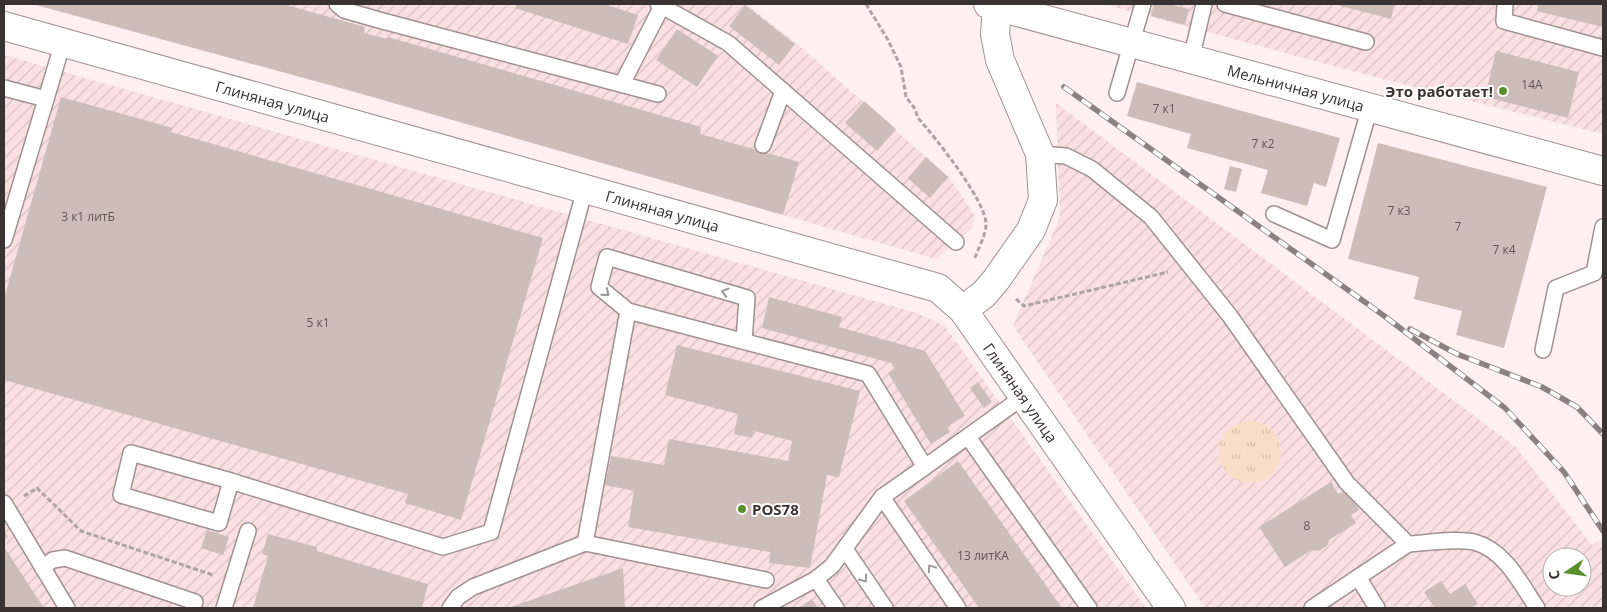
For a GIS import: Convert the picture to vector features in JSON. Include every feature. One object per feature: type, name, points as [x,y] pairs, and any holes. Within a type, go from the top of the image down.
[{"type":"street","name":"Мельничная улица","points":[[993,5],[1603,171]]},
{"type":"street","points":[[964,310],[984,294],[996,280],[1031,230],[1043,200],[1040,154],[1000,60],[995,34],[993,5]]},
{"type":"street","name":"Глиняная улица","points":[[4,26],[938,288],[964,310],[1171,608]]},
{"type":"lane","points":[[337,4],[344,10],[379,20],[658,94]]},
{"type":"lane","points":[[1117,93],[1143,4]]},
{"type":"lane","points":[[1191,59],[1204,4]]},
{"type":"lane","points":[[1225,4],[1366,42]]},
{"type":"lane","points":[[1505,4],[1504,21],[1603,48]]},
{"type":"lane","points":[[622,84],[660,5],[728,43],[956,242]]},
{"type":"lane","points":[[4,240],[63,42]]},
{"type":"lane","points":[[4,88],[46,100]]},
{"type":"lane","points":[[763,145],[783,91]]},
{"type":"lane","points":[[1274,214],[1332,240],[1370,107]]},
{"type":"lane","points":[[1040,154],[1066,156],[1092,169],[1151,217],[1230,316],[1347,483],[1408,544]]},
{"type":"lane","points":[[230,481],[219,523],[121,495],[132,453],[230,481],[444,547],[491,532],[586,189]]},
{"type":"lane","points":[[1543,350],[1556,288],[1598,274],[1603,228]]},
{"type":"lane","points":[[744,341],[747,298],[607,257],[599,287],[628,311],[868,374],[925,467]]},
{"type":"lane","points":[[585,543],[628,311]]},
{"type":"lane","points":[[762,608],[816,579],[832,566],[882,497],[1023,397]]},
{"type":"lane","points":[[968,437],[1089,608]]},
{"type":"lane","points":[[882,497],[958,608]]},
{"type":"lane","points":[[5,505],[67,608]]},
{"type":"lane","points":[[224,608],[248,531]]},
{"type":"lane","points":[[1312,608],[1408,544],[1474,542],[1495,552],[1512,570],[1537,608]]},
{"type":"lane","points":[[450,608],[458,597],[473,587],[585,543],[766,580]]},
{"type":"lane","points":[[844,549],[885,608]]},
{"type":"lane","points":[[42,567],[53,560],[64,558],[195,602]]},
{"type":"lane","points":[[1358,577],[1377,608]]},
{"type":"lane","points":[[816,579],[836,608]]},
{"type":"path","points":[[866,4],[888,40],[901,67],[906,97],[915,109],[918,118],[963,175],[986,216],[986,227],[974,260]]},
{"type":"path","points":[[996,280],[1024,306],[1191,267]]},
{"type":"path","points":[[5,505],[37,488],[81,531],[233,581]]},
{"type":"shaded area","points":[[31,4],[746,4],[796,43],[949,177],[975,216],[972,228],[936,259],[348,90]]},
{"type":"shaded area","points":[[1103,4],[1603,4],[1603,134],[1378,78]]},
{"type":"shaded area","points":[[4,55],[917,313],[945,326],[1146,608],[4,608]]},
{"type":"shaded area","points":[[1056,103],[1516,447],[1592,545],[1603,538],[1603,608],[1205,608],[1013,326],[1060,217]]},
{"type":"green space","points":[[1250,421],[1267,426],[1272,430],[1276,435],[1281,452],[1276,469],[1272,474],[1267,478],[1250,483],[1233,478],[1228,474],[1224,469],[1219,452],[1224,435],[1228,430],[1233,426]]},
{"type":"building","points":[[33,4],[283,4],[365,27],[364,33],[387,39],[388,37],[701,127],[700,134],[799,162],[783,215],[348,90]]},
{"type":"building","points":[[517,4],[604,4],[638,15],[628,44],[515,8]]},
{"type":"building","points":[[1154,4],[1169,4],[1189,9],[1185,25],[1151,16]]},
{"type":"building","points":[[1333,4],[1395,4],[1391,19]]},
{"type":"building","points":[[1538,4],[1603,4],[1603,27],[1537,11]]},
{"type":"building","points":[[745,5],[795,44],[779,65],[729,26]]},
{"type":"building","points":[[677,29],[718,56],[697,87],[656,60]]},
{"type":"building","points":[[1496,51],[1579,72],[1568,118],[1485,97]]},
{"type":"building","points":[[1137,82],[1340,138],[1326,187],[1314,183],[1307,206],[1261,193],[1268,170],[1187,148],[1191,134],[1127,116]]},
{"type":"building","points":[[61,97],[173,128],[171,132],[543,238],[461,520],[405,503],[408,494],[4,380],[4,299]]},
{"type":"building","points":[[864,101],[896,129],[877,151],[845,123]]},
{"type":"building","points":[[1378,143],[1547,187],[1504,348],[1456,335],[1462,311],[1414,299],[1419,277],[1348,259]]},
{"type":"building","points":[[926,157],[948,177],[930,198],[908,178]]},
{"type":"building","points":[[1230,166],[1242,169],[1236,192],[1224,189]]},
{"type":"building","points":[[769,297],[842,317],[839,327],[925,351],[965,416],[947,427],[950,432],[931,444],[888,373],[895,369],[891,363],[762,328]]},
{"type":"building","points":[[677,345],[860,391],[839,477],[827,475],[810,568],[769,563],[770,552],[628,527],[634,491],[605,485],[611,456],[664,465],[669,439],[788,461],[792,441],[754,431],[752,438],[734,434],[738,414],[665,395]]},
{"type":"building","points":[[978,382],[992,402],[984,408],[970,388]]},
{"type":"building","points":[[958,461],[1062,608],[979,608],[904,501]]},
{"type":"building","points":[[1331,482],[1338,494],[1346,490],[1359,510],[1351,515],[1356,523],[1329,540],[1328,545],[1319,551],[1312,550],[1285,567],[1259,527]]},
{"type":"building","points":[[4,530],[8,537],[4,540]]},
{"type":"building","points":[[207,530],[229,537],[223,555],[201,548]]},
{"type":"building","points":[[268,534],[317,547],[317,551],[428,584],[422,608],[253,608],[268,556],[262,554]]},
{"type":"building","points":[[4,547],[44,608],[4,608]]},
{"type":"building","points":[[623,568],[625,608],[508,608]]},
{"type":"building","points":[[1441,581],[1450,594],[1465,584],[1478,604],[1471,608],[1435,608],[1424,592]]},
{"type":"building","points":[[812,599],[818,608],[798,608]]},
{"type":"railway","points":[[1064,87],[1383,315],[1505,408],[1564,472],[1603,531]]},
{"type":"railway","points":[[1410,329],[1457,354],[1542,387],[1577,407],[1603,434]]},
{"type":"place","name":"Это работает!","points":[[1503,91]]},
{"type":"place","name":"POS78","points":[[742,509]]}]
